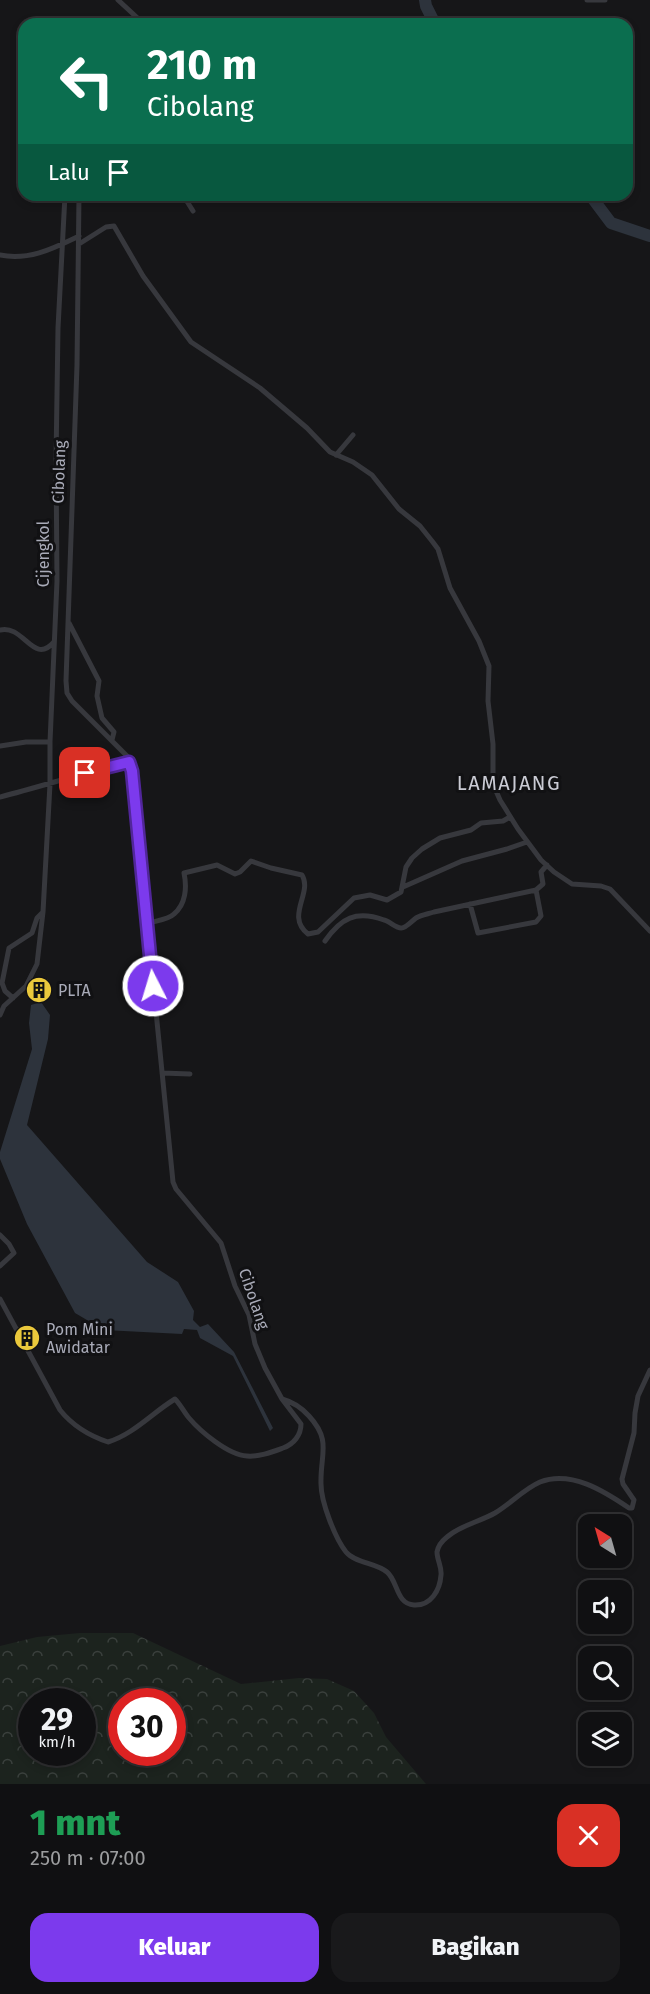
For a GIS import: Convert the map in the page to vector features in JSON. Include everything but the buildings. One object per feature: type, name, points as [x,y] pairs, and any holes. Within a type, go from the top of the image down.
[{"type":"street","points":[[118,0],[138,18]]},
{"type":"street","points":[[587,0],[605,0]]},
{"type":"street","name":"Cijengkol","points":[[0,1015],[4,1006],[26,986],[37,964],[43,912],[57,581],[58,339],[65,201]]},
{"type":"street","name":"Cibolang","points":[[0,1299],[60,1410],[73,1424],[106,1441],[111,1441],[137,1427],[175,1399],[200,1429],[229,1451],[247,1456],[275,1451],[293,1442],[301,1426],[282,1399],[255,1344],[249,1315],[235,1286],[221,1243],[176,1189],[173,1182],[132,771],[127,756],[72,701],[67,693],[79,201]]},
{"type":"street","points":[[187,201],[193,212]]},
{"type":"street","points":[[79,243],[106,227],[114,226],[143,276],[191,342],[248,379],[306,428],[330,452],[353,462],[372,475],[399,509],[420,526],[438,549],[450,588],[479,641],[489,666],[488,701],[493,744],[493,784],[510,817],[547,865],[572,884],[601,886],[610,889],[648,928]]},
{"type":"street","points":[[0,256],[13,258],[27,256],[79,236]]},
{"type":"street","points":[[336,455],[353,435]]},
{"type":"street","points":[[68,621],[99,681],[97,696],[102,718],[114,732],[112,740]]},
{"type":"street","points":[[0,630],[11,629],[35,648],[41,650],[50,647],[54,642]]},
{"type":"street","points":[[0,746],[26,742],[50,742]]},
{"type":"street","points":[[0,796],[50,784],[98,768],[129,762]]},
{"type":"street","points":[[146,924],[173,916],[186,892],[184,873],[220,866],[235,873],[240,872],[251,861],[302,875],[305,881],[298,919],[300,927],[308,934],[318,932],[354,898],[370,895],[387,900],[401,892],[406,867],[412,858],[440,838],[471,830],[481,823],[502,821],[510,817]]},
{"type":"street","points":[[402,887],[462,861],[527,842]]},
{"type":"street","points":[[325,941],[334,928],[348,917],[380,918],[399,929],[419,916],[536,890],[543,884],[541,872],[547,865]]},
{"type":"street","points":[[470,904],[478,933],[536,922],[541,916],[536,890]]},
{"type":"street","points":[[13,998],[5,991],[2,983],[9,948],[32,933],[37,918],[43,912]]},
{"type":"street","points":[[0,958],[8,959]]},
{"type":"street","points":[[162,1073],[190,1074]]},
{"type":"street","points":[[0,1235],[14,1253],[0,1266]]},
{"type":"street","points":[[282,1399],[295,1403],[322,1432],[324,1444],[321,1485],[333,1527],[346,1551],[388,1573],[401,1598],[409,1604],[419,1605],[431,1600],[435,1594],[441,1574],[437,1551],[439,1545],[462,1527],[486,1518],[539,1483],[555,1478],[573,1479],[632,1508],[634,1500],[623,1485],[622,1479],[634,1433],[638,1396],[650,1370]]},
{"type":"green space","points":[[80,1633],[133,1633],[241,1684],[299,1678],[327,1679],[354,1691],[374,1713],[386,1737],[426,1784],[0,1784],[0,1646],[37,1637]]},
{"type":"shaded area","points":[[41,1002],[50,1015],[48,1039],[27,1125],[147,1262],[178,1282],[194,1311],[193,1320],[200,1327],[208,1324],[234,1352],[273,1428],[270,1431],[233,1356],[200,1338],[197,1330],[184,1329],[182,1334],[104,1330],[75,1313],[27,1224],[0,1159],[0,1152],[32,1049],[29,1023],[31,1005]]},
{"type":"waterway","points":[[425,0],[432,18]]},
{"type":"waterway","points":[[594,201],[611,223],[650,236]]},
{"type":"place","name":"PLTA","points":[[39,990]]},
{"type":"place","name":"Pom Mini Awidatar","points":[[27,1338]]},
{"type":"district","name":"LAMAJANG","points":[[509,783]]},
{"type":"route","points":[[85,773],[129,762],[132,771],[153,986]]}]
